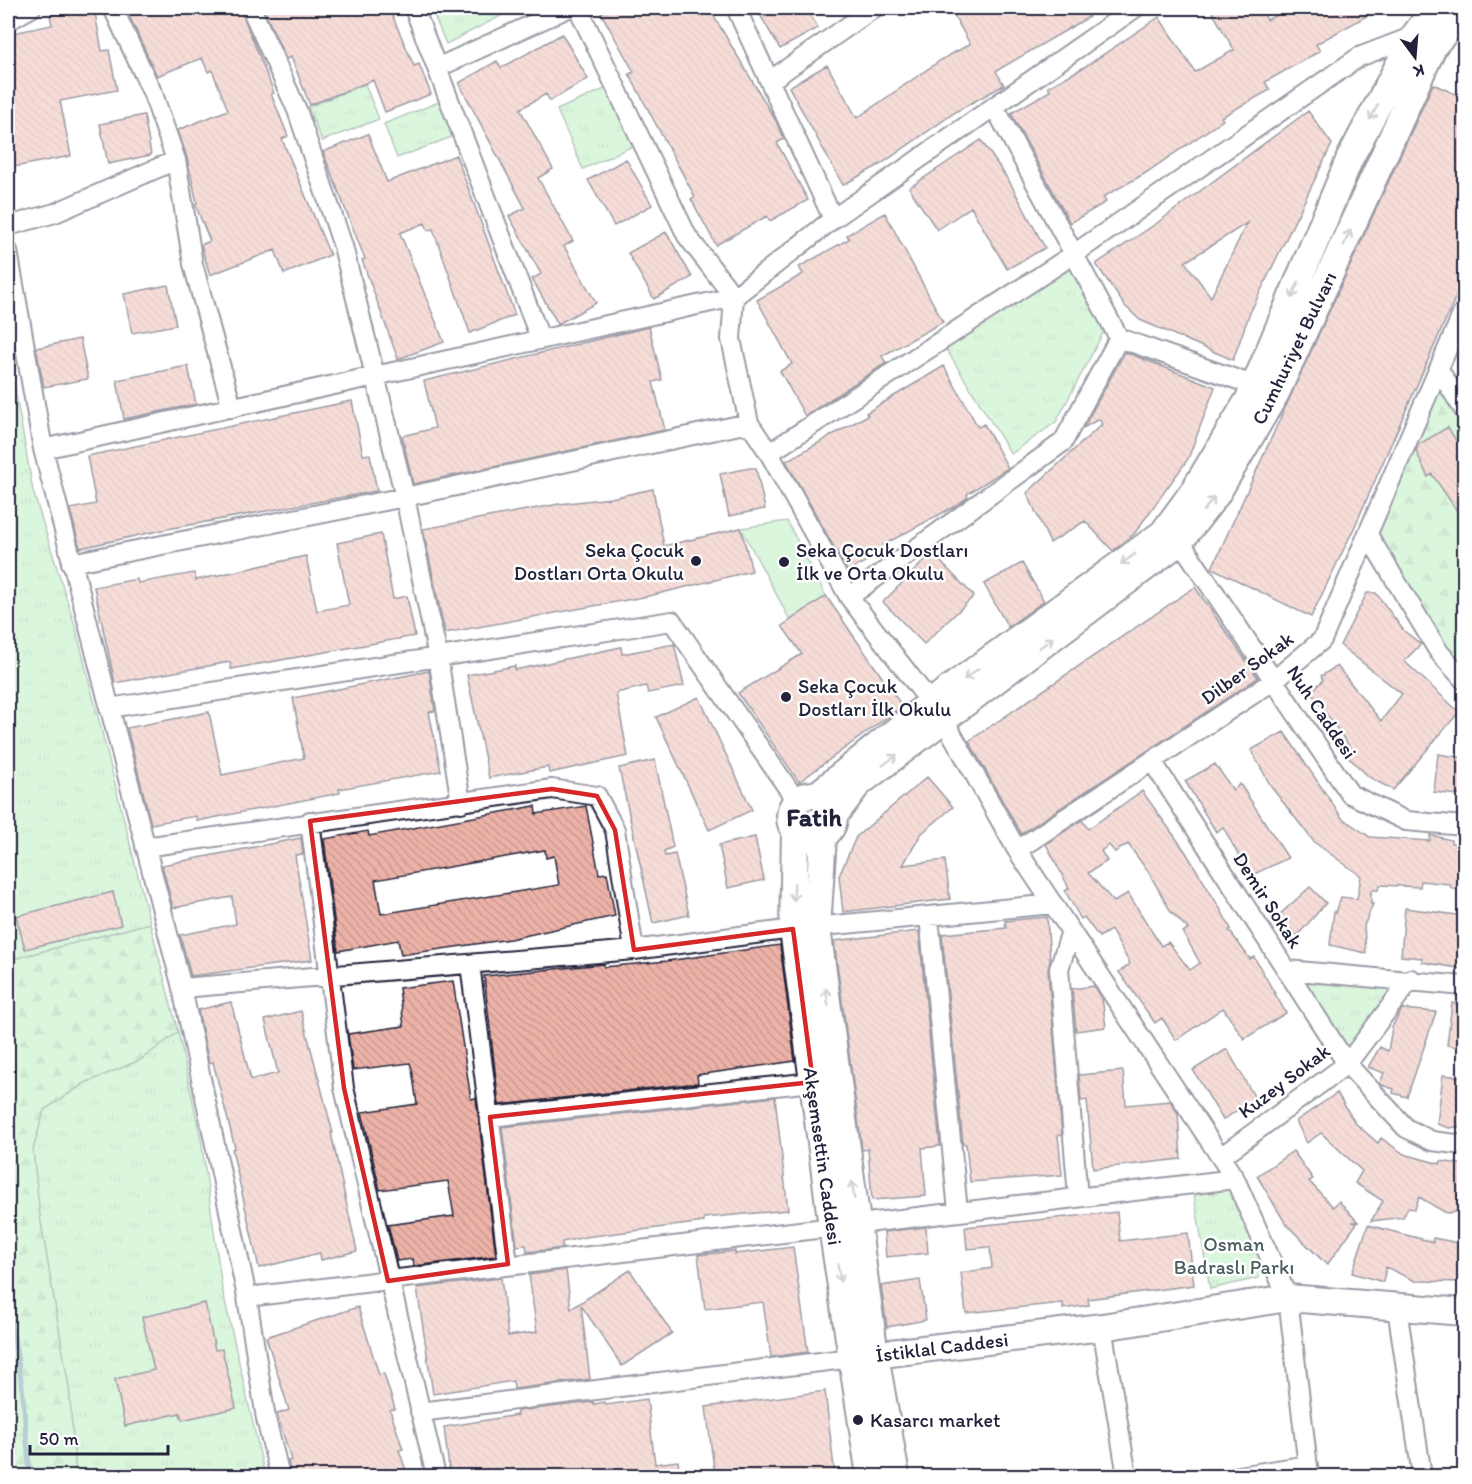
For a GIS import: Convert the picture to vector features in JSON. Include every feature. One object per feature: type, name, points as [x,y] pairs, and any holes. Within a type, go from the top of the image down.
[{"type":"main road","name":"Cumhuriyet Bulvarı","points":[[807,798],[937,712],[1171,537],[1193,492],[1265,389],[1350,158],[1424,41],[1435,8]]},
{"type":"main road","name":"Cumhuriyet Bulvarı","points":[[1424,41],[1464,11]]},
{"type":"main road","name":"Cumhuriyet Bulvarı","points":[[829,826],[858,784],[937,712]]},
{"type":"main road","points":[[807,798],[829,803],[829,826],[809,840],[795,833],[789,820],[792,806],[807,798]]},
{"type":"main road","name":"Akşemsettin Caddesi","points":[[829,826],[805,929],[857,1223],[870,1476]]},
{"type":"main road","name":"Akşemsettin Caddesi","points":[[795,833],[805,929],[813,1082],[832,1227],[896,1476]]},
{"type":"main road","name":"İstiklal Caddesi","points":[[864,1356],[1102,1327],[1288,1298],[1464,1312]]},
{"type":"street","points":[[8,21],[31,8]]},
{"type":"street","points":[[113,8],[153,94],[176,160],[193,264],[232,408]]},
{"type":"street","points":[[251,8],[297,110],[343,246],[405,497],[438,657],[461,803]]},
{"type":"street","points":[[414,8],[440,68],[540,338]]},
{"type":"street","points":[[440,68],[568,8]]},
{"type":"street","points":[[578,8],[687,236],[734,297],[731,339],[749,423],[769,453],[849,597],[937,712],[1017,850],[1222,1156],[1288,1298],[1308,1471],[1238,1476]]},
{"type":"street","points":[[736,8],[833,219]]},
{"type":"street","points":[[771,80],[873,8]]},
{"type":"street","points":[[43,449],[734,297],[833,219],[1135,8]]},
{"type":"street","points":[[769,453],[1074,254],[1359,57],[1424,41]]},
{"type":"street","points":[[994,106],[1119,338],[1265,389]]},
{"type":"street","points":[[8,226],[55,213],[176,160]]},
{"type":"street","points":[[8,251],[43,449],[70,563],[182,988],[247,1297],[266,1419],[280,1476]]},
{"type":"street","name":"Dilber Sokak","points":[[1017,850],[1273,681],[1322,640],[1464,310]]},
{"type":"street","points":[[849,597],[1063,442],[1119,338]]},
{"type":"street","points":[[1439,370],[1464,410]]},
{"type":"street","points":[[70,563],[405,497],[749,423]]},
{"type":"street","points":[[1368,535],[1438,652],[1464,680]]},
{"type":"street","name":"Nuh Caddesi","points":[[1171,537],[1350,794],[1406,821],[1464,826]]},
{"type":"street","points":[[109,708],[672,621],[807,798]]},
{"type":"street","name":"Demir Sokak","points":[[1152,761],[1347,1064],[1406,1128],[1432,1141],[1464,1145]]},
{"type":"street","points":[[145,847],[310,821],[461,803],[552,789],[597,796],[615,830],[634,950]]},
{"type":"street","points":[[310,821],[344,1088],[436,1476]]},
{"type":"street","points":[[182,988],[634,950],[805,929],[1053,904]]},
{"type":"street","points":[[929,917],[958,1211]]},
{"type":"street","points":[[1071,931],[1059,969],[1078,1197]]},
{"type":"street","points":[[470,964],[508,1264]]},
{"type":"street","points":[[1287,970],[1411,979],[1464,986]]},
{"type":"street","name":"Kuzey Sokak","points":[[1222,1156],[1347,1064],[1411,979]]},
{"type":"street","points":[[490,1117],[813,1082]]},
{"type":"street","points":[[247,1297],[1234,1179]]},
{"type":"street","points":[[1397,1308],[1422,1476]]},
{"type":"street","points":[[1102,1327],[1127,1476]]},
{"type":"street","name":"İstiklal Caddesi","points":[[420,1412],[864,1356]]},
{"type":"highlighted area","points":[[552,789],[597,796],[615,830],[634,950],[793,929],[813,1082],[490,1117],[508,1264],[388,1281],[344,1088],[310,821]]},
{"type":"green space","points":[[431,8],[497,8],[501,16],[446,44]]},
{"type":"green space","points":[[365,84],[379,119],[322,141],[308,107]]},
{"type":"green space","points":[[609,87],[635,145],[583,169],[557,110]]},
{"type":"green space","points":[[441,101],[454,136],[397,158],[384,124]]},
{"type":"green space","points":[[1071,268],[1104,331],[1056,422],[1011,454],[946,349]]},
{"type":"green space","points":[[1439,370],[1464,410],[1464,680],[1368,535]]},
{"type":"green space","points":[[8,378],[13,378],[33,491],[76,629],[150,923],[17,958],[8,951]]},
{"type":"green space","name":"Seka Çocuk Dostları İlk ve Orta Okulu","points":[[787,521],[826,596],[790,620],[741,528]]},
{"type":"green space","points":[[150,923],[178,1032],[140,1060],[85,1083],[44,1110],[33,1150],[40,1217],[69,1388],[76,1476],[8,1476],[8,951],[18,958]]},
{"type":"green space","points":[[1287,970],[1411,979],[1347,1064]]},
{"type":"green space","points":[[178,1032],[201,1139],[222,1288],[265,1476],[76,1476],[69,1388],[40,1217],[33,1150],[44,1110],[85,1083],[140,1060]]},
{"type":"green space","name":"Osman Badraslı Parkı","points":[[1232,1188],[1268,1263],[1258,1278],[1210,1289],[1194,1195]]},
{"type":"building","points":[[94,8],[102,51],[109,50],[117,90],[60,101],[71,156],[8,168],[8,34],[52,25],[50,15]]},
{"type":"building","points":[[136,8],[240,8],[274,93],[271,94],[288,136],[282,139],[330,255],[284,274],[275,250],[210,275],[201,245],[210,241],[195,204],[197,203],[187,158],[178,130],[228,110],[212,70],[208,72],[202,58],[157,76],[127,11]]},
{"type":"building","points":[[263,8],[389,8],[414,66],[419,64],[431,94],[385,112],[373,80],[310,105],[291,57],[286,59]]},
{"type":"building","points":[[610,8],[709,8],[776,121],[784,139],[777,143],[808,200],[770,221],[767,216],[716,245],[691,199],[695,197],[629,74],[634,72],[601,13]]},
{"type":"building","points":[[756,8],[807,8],[818,28],[780,49]]},
{"type":"building","points":[[950,8],[1083,8],[1089,17],[996,71],[1004,85],[957,111],[881,164],[843,185],[789,87],[827,65],[857,118],[941,60],[970,44]]},
{"type":"building","points":[[1210,8],[1260,8],[1267,20],[1290,8],[1381,8],[1316,44],[1320,51],[1265,82],[1270,90],[1221,117],[1223,120],[1144,174],[1103,197],[1106,202],[1070,223],[1011,113],[1050,91],[1048,87],[1086,66],[1159,17],[1195,72],[1234,50]]},
{"type":"building","points":[[562,34],[588,79],[550,101],[546,94],[520,109],[553,169],[538,178],[573,241],[564,246],[596,303],[558,324],[532,279],[541,274],[509,216],[525,208],[459,83],[497,61],[501,68]]},
{"type":"building","points":[[1433,84],[1464,98],[1464,278],[1355,526],[1311,617],[1212,568]]},
{"type":"building","points":[[1308,111],[1332,144],[1249,315],[1233,360],[1140,320],[1125,306],[1096,264],[1157,223]],"holes":[[[1247,223],[1211,297],[1185,262]]]},
{"type":"building","points":[[144,115],[151,155],[108,164],[100,124]]},
{"type":"building","points":[[368,134],[387,182],[456,155],[515,315],[470,333],[433,229],[428,230],[425,223],[400,233],[444,342],[398,359],[362,260],[365,259],[323,152]]},
{"type":"building","points":[[981,140],[1009,181],[1045,248],[1007,269],[971,207],[937,230],[909,188]]},
{"type":"building","points":[[626,159],[652,205],[614,226],[588,180]]},
{"type":"building","points":[[885,213],[943,322],[882,356],[886,363],[805,416],[780,371],[792,364],[757,300],[803,274],[799,267],[849,239],[847,235]]},
{"type":"building","points":[[666,232],[692,277],[654,299],[628,253]]},
{"type":"building","points":[[168,285],[176,325],[132,333],[124,294]]},
{"type":"building","points":[[649,327],[662,380],[653,382],[665,430],[413,484],[402,436],[435,428],[424,381]]},
{"type":"building","points":[[80,339],[88,379],[44,387],[36,348]]},
{"type":"building","points":[[1125,352],[1215,387],[1188,459],[1134,534],[1113,551],[1085,521],[1050,543],[1027,493],[1102,424],[1099,419],[1083,428]]},
{"type":"building","points":[[188,366],[196,404],[124,419],[117,380]]},
{"type":"building","points":[[944,366],[978,427],[984,424],[1008,468],[967,494],[968,497],[955,506],[883,545],[885,550],[848,572],[786,461],[868,415],[866,413]]},
{"type":"building","points":[[352,401],[363,455],[370,454],[377,491],[167,529],[80,548],[70,509],[96,504],[87,456]]},
{"type":"building","points":[[1448,427],[1464,455],[1464,521],[1432,474],[1428,477],[1416,451],[1418,445]]},
{"type":"building","points":[[756,468],[765,509],[729,516],[720,474]]},
{"type":"building","points":[[653,489],[664,546],[741,528],[752,571],[649,596],[445,633],[423,529]]},
{"type":"building","points":[[381,534],[393,599],[407,596],[415,636],[231,669],[230,662],[115,683],[94,587],[137,579],[138,583],[194,573],[196,580],[306,556],[317,611],[349,605],[337,543]]},
{"type":"building","points":[[932,553],[974,596],[924,644],[883,602]]},
{"type":"building","points":[[1022,563],[1044,601],[1008,627],[984,584]]},
{"type":"building","points":[[1195,587],[1258,678],[1021,834],[969,741]]},
{"type":"building","points":[[1367,593],[1376,593],[1404,631],[1421,644],[1404,661],[1459,712],[1393,790],[1369,777],[1347,756],[1352,750],[1311,692],[1323,680],[1321,676],[1337,666],[1381,721],[1402,694],[1340,645]]},
{"type":"building","points":[[826,596],[902,706],[799,782],[738,693],[802,654],[782,626]]},
{"type":"building","points":[[674,644],[684,686],[648,693],[646,686],[616,693],[628,756],[549,773],[548,767],[489,778],[467,675],[515,666],[515,670],[621,647],[622,654]]},
{"type":"building","points":[[429,671],[435,711],[429,712],[441,771],[339,789],[340,793],[197,821],[196,816],[151,824],[127,728],[209,712],[222,775],[304,758],[293,698]]},
{"type":"building","points":[[699,697],[752,810],[709,830],[656,717]]},
{"type":"building","points":[[1284,732],[1342,818],[1370,837],[1430,841],[1430,835],[1451,840],[1451,843],[1464,844],[1464,889],[1452,889],[1449,884],[1421,881],[1420,887],[1380,885],[1378,890],[1371,890],[1371,904],[1373,904],[1364,926],[1366,953],[1330,945],[1334,911],[1336,913],[1341,897],[1357,899],[1361,876],[1314,842],[1272,788],[1251,750]]},
{"type":"building","points":[[1438,754],[1464,758],[1464,796],[1434,792]]},
{"type":"building","points":[[655,760],[673,847],[664,851],[665,856],[675,854],[689,915],[653,923],[619,768]]},
{"type":"building","points":[[1215,764],[1233,790],[1240,784],[1288,858],[1250,876],[1223,827],[1216,832],[1185,781]]},
{"type":"building","points":[[927,777],[953,807],[921,834],[903,865],[945,860],[950,899],[843,912],[839,876],[856,837]]},
{"type":"building","points":[[1142,791],[1185,851],[1221,910],[1231,929],[1229,930],[1250,959],[1254,957],[1286,1013],[1244,1039],[1223,1008],[1176,1040],[1162,1018],[1155,1023],[1119,972],[1130,964],[1111,930],[1099,937],[1084,917],[1081,919],[1065,891],[1069,888],[1046,844],[1082,820],[1088,829]],"holes":[[[1128,844],[1149,873],[1171,912],[1188,929],[1183,932],[1200,963],[1190,970],[1168,942],[1161,946],[1128,893],[1114,902],[1088,873],[1107,861],[1101,851],[1109,845],[1115,852]]]},
{"type":"building","points":[[535,806],[536,814],[586,806],[599,874],[607,873],[615,916],[510,939],[401,955],[398,940],[338,951],[324,839],[368,831],[369,836]],"holes":[[[545,850],[546,858],[554,856],[559,885],[381,914],[375,880]]]},
{"type":"building","points":[[755,837],[764,880],[728,888],[719,845]]},
{"type":"building","points":[[301,838],[303,854],[295,855],[312,960],[191,976],[180,935],[236,924],[232,897],[173,908],[162,865]]},
{"type":"building","points":[[1310,887],[1326,903],[1297,936],[1278,916]]},
{"type":"building","points":[[113,892],[121,925],[25,949],[16,916]]},
{"type":"building","points":[[1405,908],[1464,916],[1464,969],[1422,962],[1422,958],[1401,956]]},
{"type":"building","points":[[1047,917],[1050,960],[1048,970],[1062,1135],[1058,1135],[1062,1175],[970,1182],[966,1144],[963,1144],[942,934],[1006,928],[1005,921]]},
{"type":"building","points":[[919,931],[940,1146],[922,1148],[926,1196],[872,1200],[868,1149],[862,1150],[834,941]]},
{"type":"building","points":[[780,945],[795,1061],[697,1075],[698,1083],[499,1105],[484,976],[604,964],[604,967],[667,961]]},
{"type":"building","points":[[453,981],[471,1099],[476,1098],[496,1256],[414,1266],[413,1259],[397,1261],[388,1225],[454,1216],[448,1181],[380,1190],[362,1112],[417,1104],[412,1069],[410,1063],[353,1070],[348,1034],[404,1026],[399,988]]},
{"type":"building","points":[[1094,986],[1102,998],[1106,1027],[1076,1031],[1072,989]]},
{"type":"building","points":[[231,1002],[251,1080],[278,1073],[265,1020],[301,1011],[333,1133],[331,1133],[357,1251],[321,1260],[320,1253],[259,1268],[232,1149],[235,1148],[213,1062],[209,1063],[198,1010]]},
{"type":"building","points":[[1452,1003],[1464,1005],[1464,1048],[1447,1045]]},
{"type":"building","points":[[1402,1009],[1436,1012],[1407,1097],[1393,1093],[1394,1089],[1382,1085],[1380,1083],[1384,1073],[1368,1067],[1380,1047],[1388,1051],[1392,1027]]},
{"type":"building","points":[[1227,1049],[1255,1098],[1223,1120],[1193,1070]]},
{"type":"building","points":[[1123,1071],[1126,1105],[1170,1101],[1178,1113],[1181,1159],[1093,1169],[1087,1100],[1081,1101],[1079,1075]]},
{"type":"building","points":[[1443,1075],[1464,1077],[1464,1126],[1449,1128],[1437,1124]]},
{"type":"building","points":[[1337,1093],[1355,1123],[1378,1143],[1381,1138],[1404,1154],[1440,1164],[1441,1161],[1464,1165],[1464,1211],[1446,1213],[1419,1197],[1415,1209],[1408,1208],[1403,1217],[1371,1221],[1383,1201],[1355,1183],[1362,1171],[1321,1133],[1307,1143],[1296,1121]]},
{"type":"building","points":[[775,1097],[788,1210],[704,1218],[704,1222],[585,1237],[562,1242],[563,1248],[527,1252],[526,1245],[517,1246],[502,1127]]},
{"type":"building","points":[[1293,1151],[1313,1179],[1309,1181],[1333,1207],[1339,1201],[1358,1222],[1352,1222],[1357,1223],[1327,1265],[1286,1224],[1257,1176]]},
{"type":"building","points":[[1117,1212],[1120,1241],[1188,1233],[1194,1285],[1088,1299],[1089,1305],[1063,1309],[1063,1303],[966,1313],[961,1273],[992,1268],[990,1247],[967,1249],[965,1227]]},
{"type":"building","points":[[1368,1225],[1433,1242],[1433,1238],[1464,1244],[1464,1282],[1415,1281],[1386,1267],[1383,1282],[1352,1273]]},
{"type":"building","points":[[926,1227],[928,1253],[886,1257],[884,1232]]},
{"type":"building","points":[[793,1247],[808,1352],[771,1357],[763,1302],[705,1309],[698,1255],[735,1251],[735,1254]]},
{"type":"building","points":[[566,1270],[571,1309],[630,1270],[672,1333],[622,1366],[581,1305],[590,1379],[514,1389],[513,1381],[433,1394],[417,1288],[501,1278],[508,1336],[537,1332],[529,1275]]},
{"type":"building","points":[[920,1280],[926,1320],[887,1327],[881,1286]]},
{"type":"building","points":[[205,1303],[215,1350],[222,1349],[236,1408],[182,1420],[180,1413],[125,1426],[115,1379],[154,1370],[142,1317]]},
{"type":"building","points":[[358,1307],[379,1375],[384,1374],[395,1409],[390,1410],[403,1449],[399,1450],[408,1476],[291,1476],[288,1461],[291,1460],[277,1414],[289,1410],[266,1337]]},
{"type":"building","points":[[825,1391],[835,1476],[715,1476],[706,1407]]},
{"type":"building","points":[[647,1399],[655,1464],[678,1461],[680,1476],[526,1476],[525,1469],[479,1476],[450,1476],[444,1427],[517,1415],[517,1411],[593,1402],[594,1404],[605,1402],[606,1405]]},
{"type":"waterway","points":[[8,1302],[22,1386],[30,1476]]},
{"type":"place","name":"Seka Çocuk Dostları Orta Okulu","points":[[696,561]]},
{"type":"place","name":"Seka Çocuk Dostları İlk ve Orta Okulu","points":[[784,562]]},
{"type":"place","name":"Seka Çocuk Dostları İlk Okulu","points":[[786,697]]},
{"type":"place","name":"Kasarcı market","points":[[858,1420]]},
{"type":"district","name":"Fatih","points":[[814,817]]}]
